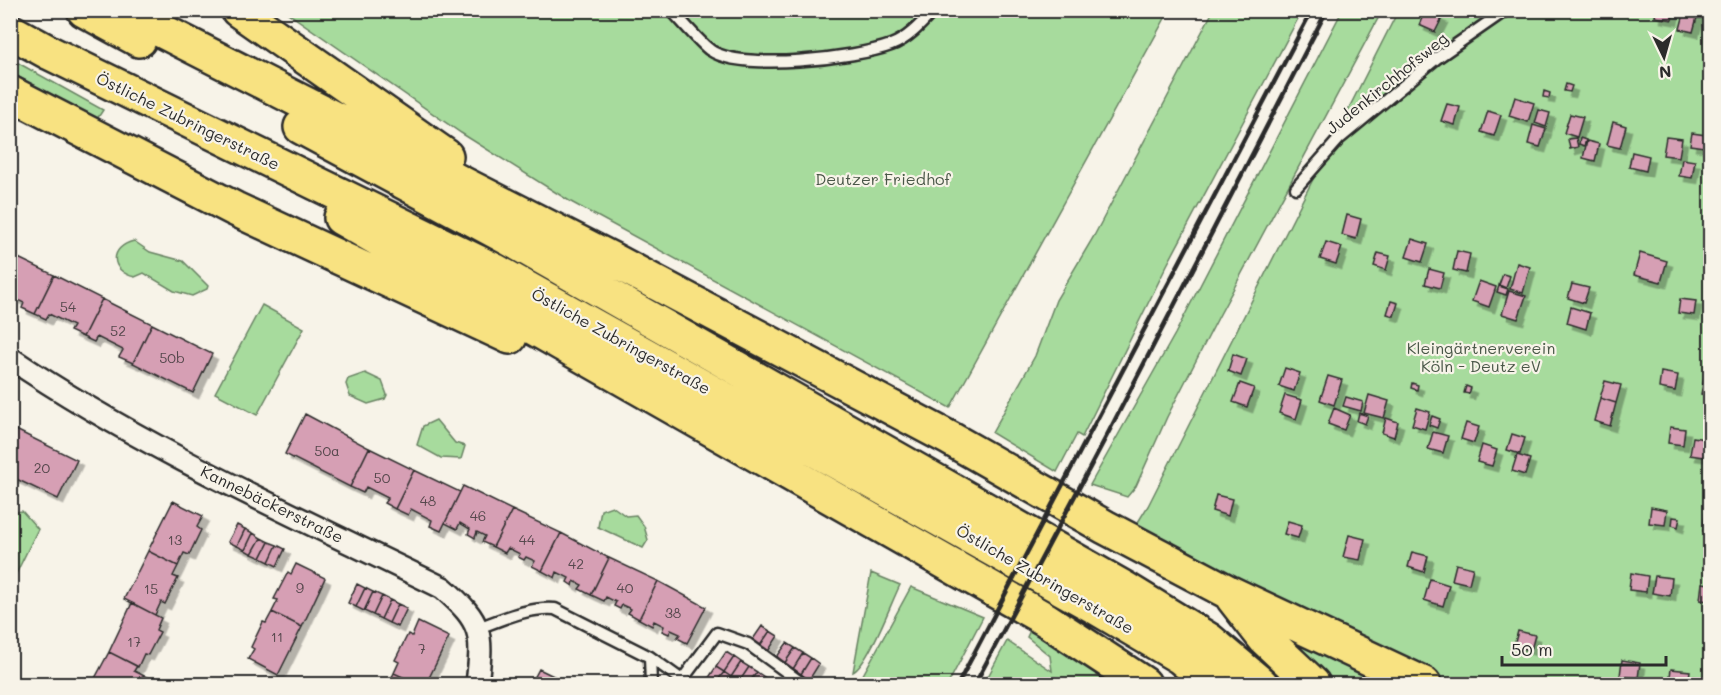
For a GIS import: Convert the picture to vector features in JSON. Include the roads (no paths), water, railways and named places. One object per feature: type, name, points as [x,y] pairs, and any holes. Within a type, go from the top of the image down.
[{"type":"highway","name":"Östliche Zubringerstraße","points":[[84,10],[508,238],[1114,582],[1209,640],[1261,684]]},
{"type":"highway","points":[[121,10],[611,259],[949,438],[1105,527],[1230,592],[1424,684]]},
{"type":"highway","points":[[238,10],[433,148],[611,259]]},
{"type":"highway","name":"Östliche Zubringerstraße","points":[[10,31],[50,53],[494,270],[1092,605],[1180,657],[1212,684]]},
{"type":"highway","points":[[50,53],[1045,619],[1144,684]]},
{"type":"highway","points":[[10,93],[235,209],[691,419]]},
{"type":"highway","points":[[1230,592],[1265,639],[1313,684]]},
{"type":"street","name":"Kannebäckerstraße","points":[[10,358],[69,397],[147,443],[443,588],[468,610],[478,628]]},
{"type":"street","points":[[477,684],[481,651],[478,628]]},
{"type":"lane","points":[[671,10],[710,51],[753,62],[796,61],[863,52],[893,45],[918,27],[934,10]]},
{"type":"lane","name":"Judenkirchhofsweg","points":[[1296,188],[1340,139],[1437,58],[1506,10]]},
{"type":"lane","points":[[478,628],[521,613],[542,608],[555,609],[650,657],[686,682],[717,633],[748,644],[803,684]]},
{"type":"lane","points":[[650,657],[651,684]]},
{"type":"railway","points":[[958,684],[1312,10]]},
{"type":"railway","points":[[975,684],[1105,439],[1327,10]]},
{"type":"park label","name":"Deutzer Friedhof","points":[[883,179]]},
{"type":"park label","name":"Kleingärtnerverein Köln - Deutz eV","points":[[1481,357]]}]
